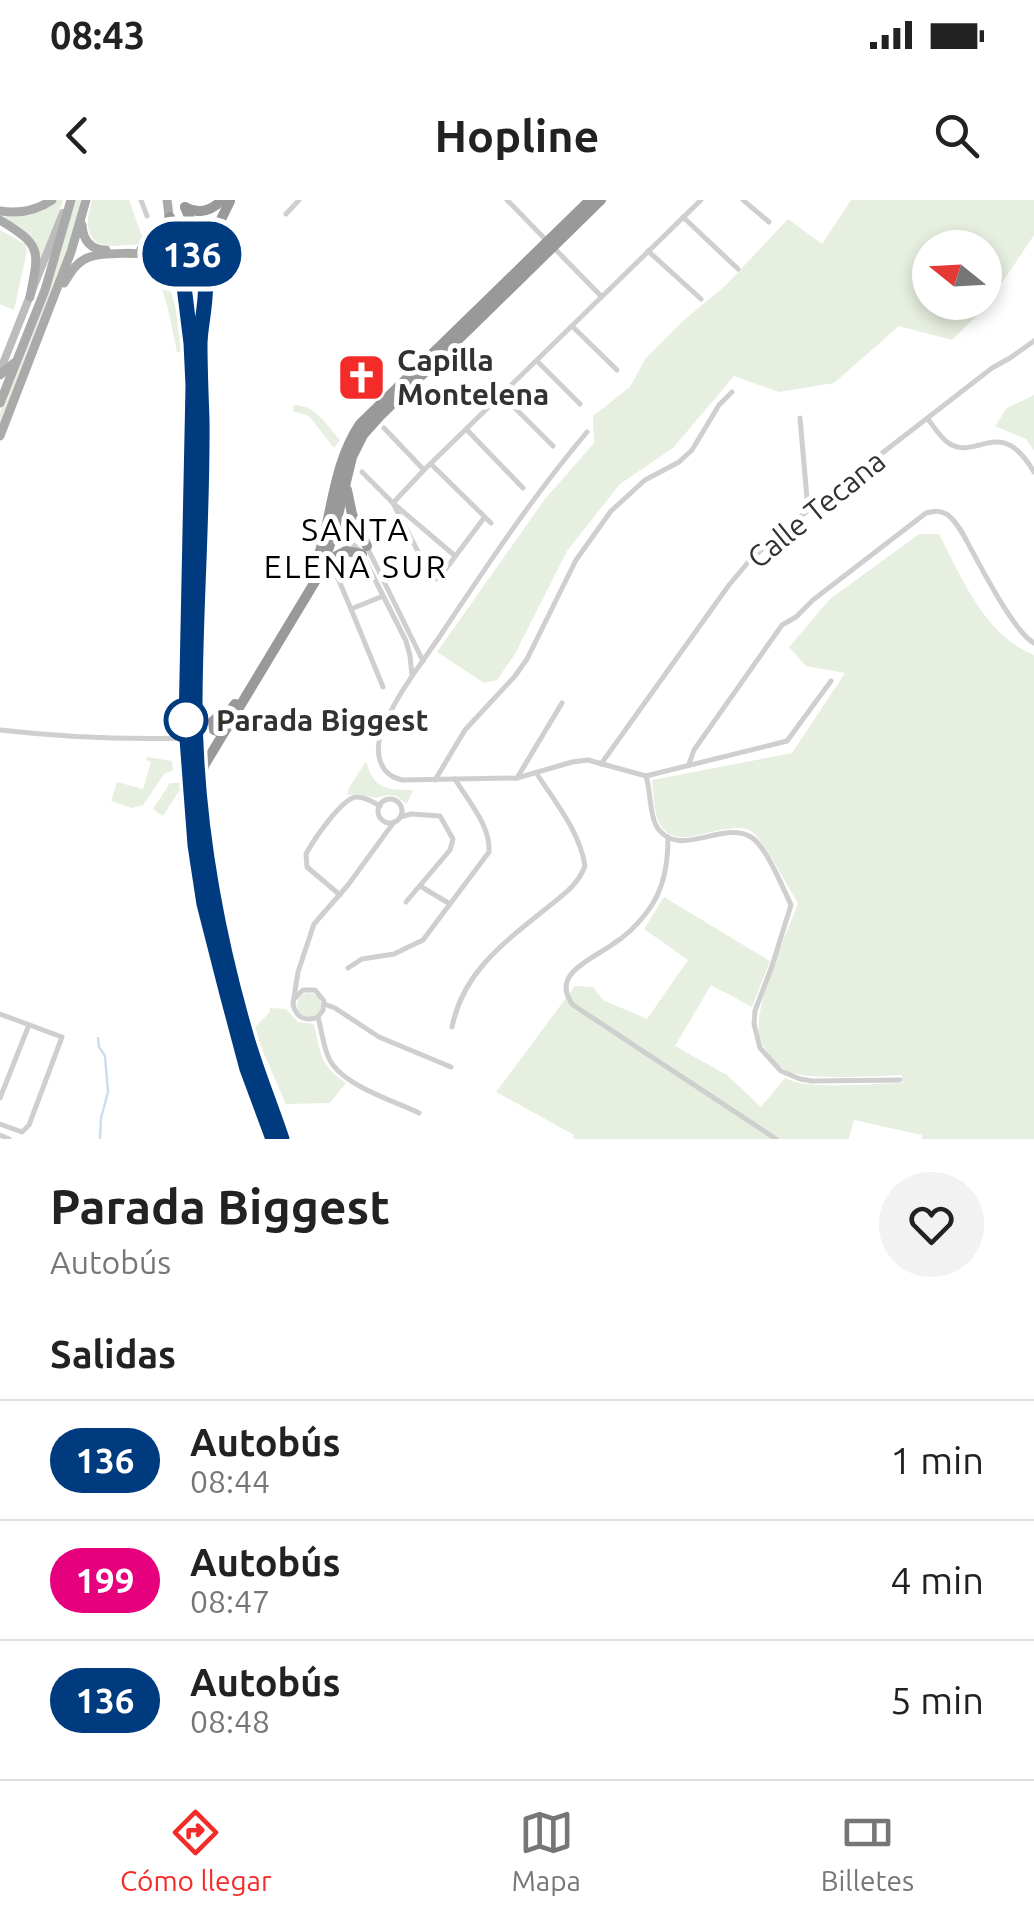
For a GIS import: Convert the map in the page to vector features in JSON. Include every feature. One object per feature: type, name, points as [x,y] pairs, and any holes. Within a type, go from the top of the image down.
[{"type":"highway","points":[[184,203],[194,211],[204,212],[222,200]]},
{"type":"highway","points":[[231,200],[210,242],[200,345],[202,424],[195,710],[216,912],[248,1043],[282,1139]]},
{"type":"highway","points":[[330,565],[345,481],[358,445],[380,416],[590,200]]},
{"type":"highway","points":[[230,725],[222,731],[214,730],[212,722],[231,710],[310,579],[324,543],[347,447],[360,424],[601,200]]},
{"type":"highway","points":[[184,203],[205,253],[208,284]]},
{"type":"highway","points":[[170,217],[185,300]]},
{"type":"highway","points":[[206,305],[203,266],[194,254],[185,257],[182,264],[193,402],[186,738],[193,826],[204,904],[247,1069],[273,1139]]},
{"type":"highway","points":[[200,786],[205,764],[314,584],[346,550],[364,550],[345,481]]},
{"type":"highway","points":[[196,675],[201,704],[218,717]]},
{"type":"main road","points":[[0,211],[22,212],[52,200]]},
{"type":"main road","points":[[0,403],[45,290],[70,200]]},
{"type":"main road","points":[[0,436],[54,298],[86,200]]},
{"type":"main road","points":[[83,212],[83,236],[90,245],[100,250],[153,247],[168,232],[167,200]]},
{"type":"main road","points":[[0,220],[33,246],[37,258],[30,297]]},
{"type":"main road","points":[[54,298],[77,264],[85,259],[146,254],[168,262],[185,300]]},
{"type":"main road","points":[[0,373],[16,361]]},
{"type":"street","points":[[0,373],[70,200]]},
{"type":"street","points":[[141,200],[148,216]]},
{"type":"street","points":[[286,214],[299,200]]},
{"type":"street","points":[[507,200],[601,296]]},
{"type":"street","points":[[393,503],[700,200]]},
{"type":"street","points":[[744,200],[769,222]]},
{"type":"street","points":[[683,217],[738,269]]},
{"type":"street","points":[[648,251],[701,300]]},
{"type":"street","points":[[572,326],[617,370]]},
{"type":"street","name":"Calle Tecana","points":[[601,764],[750,560],[992,368],[1034,341]]},
{"type":"street","points":[[537,361],[580,404]]},
{"type":"street","points":[[434,780],[465,730],[527,659],[576,560],[611,511],[646,480],[692,450],[719,405],[732,392]]},
{"type":"street","points":[[502,395],[553,446]]},
{"type":"street","points":[[800,418],[809,511]]},
{"type":"street","points":[[927,419],[954,446],[1002,442],[1019,453],[1034,472]]},
{"type":"street","points":[[384,428],[424,470]]},
{"type":"street","points":[[466,430],[523,488]]},
{"type":"street","points":[[587,432],[520,518],[412,679],[382,732],[380,761],[384,772],[402,780],[517,778],[588,760],[646,776],[786,740],[831,681]]},
{"type":"street","points":[[431,464],[491,523]]},
{"type":"street","points":[[362,472],[454,555]]},
{"type":"street","points":[[393,503],[433,578],[438,578],[484,518]]},
{"type":"street","points":[[689,764],[694,750],[782,625],[926,512],[946,513],[960,529],[1007,610],[1026,639],[1034,643]]},
{"type":"street","points":[[335,531],[364,550],[423,661]]},
{"type":"street","points":[[364,550],[408,648],[412,679]]},
{"type":"street","points":[[330,565],[383,688]]},
{"type":"street","points":[[351,609],[383,596]]},
{"type":"street","points":[[517,778],[562,702]]},
{"type":"street","points":[[0,730],[124,740],[186,738]]},
{"type":"street","points":[[452,1027],[456,1006],[480,968],[498,948],[574,886],[585,866],[573,832],[537,774]]},
{"type":"street","points":[[646,776],[653,816],[660,831],[680,840],[744,834],[757,842],[791,905],[755,1011],[760,1048],[774,1065],[788,1075],[812,1081],[900,1080]]},
{"type":"street","points":[[348,968],[362,958],[394,954],[423,940],[489,852],[486,830],[455,779]]},
{"type":"street","points":[[340,895],[310,871],[306,854],[350,798],[360,797],[380,806]]},
{"type":"street","points":[[387,834],[378,811],[380,806],[390,799],[411,814]]},
{"type":"street","points":[[298,972],[309,989],[320,994],[324,1007],[317,1018],[306,1020],[294,1007],[298,972],[314,924],[397,820],[402,810],[399,803]]},
{"type":"street","points":[[381,818],[387,822],[411,814],[440,816],[453,839],[450,850],[406,902]]},
{"type":"street","points":[[668,837],[668,864],[648,911],[615,944],[572,972],[565,995],[572,1005],[776,1139]]},
{"type":"street","points":[[420,886],[450,904]]},
{"type":"street","points":[[295,998],[309,989]]},
{"type":"street","points":[[324,1007],[335,1008],[378,1037],[452,1067]]},
{"type":"street","points":[[0,1014],[62,1037],[28,1125],[22,1132],[0,1124]]},
{"type":"street","points":[[317,1018],[331,1063],[338,1070],[363,1088],[419,1113]]},
{"type":"street","points":[[0,1098],[28,1025]]},
{"type":"street","points":[[0,1135],[10,1139]]},
{"type":"green space","points":[[63,200],[40,265],[34,241],[2,217],[38,212]]},
{"type":"green space","points":[[74,200],[81,200],[67,252],[0,426],[0,413],[62,247]]},
{"type":"green space","points":[[92,200],[129,200],[145,244],[97,243],[88,228]]},
{"type":"green space","points":[[851,200],[1034,200],[1034,235],[1002,283],[1002,230],[912,230],[912,320],[973,320],[952,340],[899,326],[834,383],[779,392],[734,376],[673,448],[620,484],[567,551],[515,654],[497,680],[484,683],[437,652],[545,499],[594,443],[593,416],[630,387],[645,359],[725,286],[788,219],[822,244]]},
{"type":"green space","points":[[0,230],[25,244],[27,251],[14,310],[0,304]]},
{"type":"green space","points":[[142,256],[159,260],[178,317],[183,352],[177,352],[156,273]]},
{"type":"green space","points":[[1034,395],[1034,451],[1026,439],[995,426],[1007,408]]},
{"type":"green space","points":[[294,405],[308,408],[325,422],[340,440],[334,448],[309,416],[293,411]]},
{"type":"green space","points":[[919,534],[939,534],[988,620],[1001,634],[1034,655],[1034,1139],[922,1139],[922,1135],[854,1120],[849,1139],[573,1139],[574,1135],[496,1092],[575,986],[593,987],[603,1000],[647,1019],[688,960],[644,929],[664,897],[770,961],[752,1007],[711,985],[675,1046],[727,1075],[761,1107],[785,1078],[825,1085],[903,1083],[902,1075],[796,1074],[770,1055],[759,1035],[761,1006],[798,903],[769,853],[751,831],[734,828],[681,837],[665,831],[657,816],[652,780],[792,753],[845,673],[806,666],[789,647],[830,599]]},
{"type":"green space","points":[[147,757],[172,761],[173,770],[164,774],[143,805],[132,808],[111,801],[117,782],[143,789],[151,762]]},
{"type":"green space","points":[[366,761],[382,786],[413,790],[407,804],[396,796],[347,795]]},
{"type":"green space","points":[[170,783],[185,783],[185,789],[179,791],[163,816],[153,809]]},
{"type":"green space","points":[[309,993],[318,996],[318,1014],[309,1017],[300,1014],[297,1005],[300,996]]},
{"type":"green space","points":[[270,1008],[286,1009],[298,1022],[314,1024],[326,1064],[346,1083],[330,1103],[286,1104],[253,1029]]},
{"type":"waterway","points":[[98,1038],[105,1056],[108,1092],[100,1139]]},
{"type":"bus line","name":"136","points":[[273,1139],[247,1069],[204,904],[195,845],[186,726],[193,386],[182,270],[188,254],[196,254],[203,266],[206,305],[200,345],[202,424],[195,710],[204,831],[216,912],[232,980],[248,1043],[282,1139]]},
{"type":"place","name":"Capilla Montelena","points":[[362,377]]},
{"type":"place","name":"Parada Biggest","points":[[186,720]]},
{"type":"district","name":"SANTA ELENA SUR","points":[[356,548]]}]
